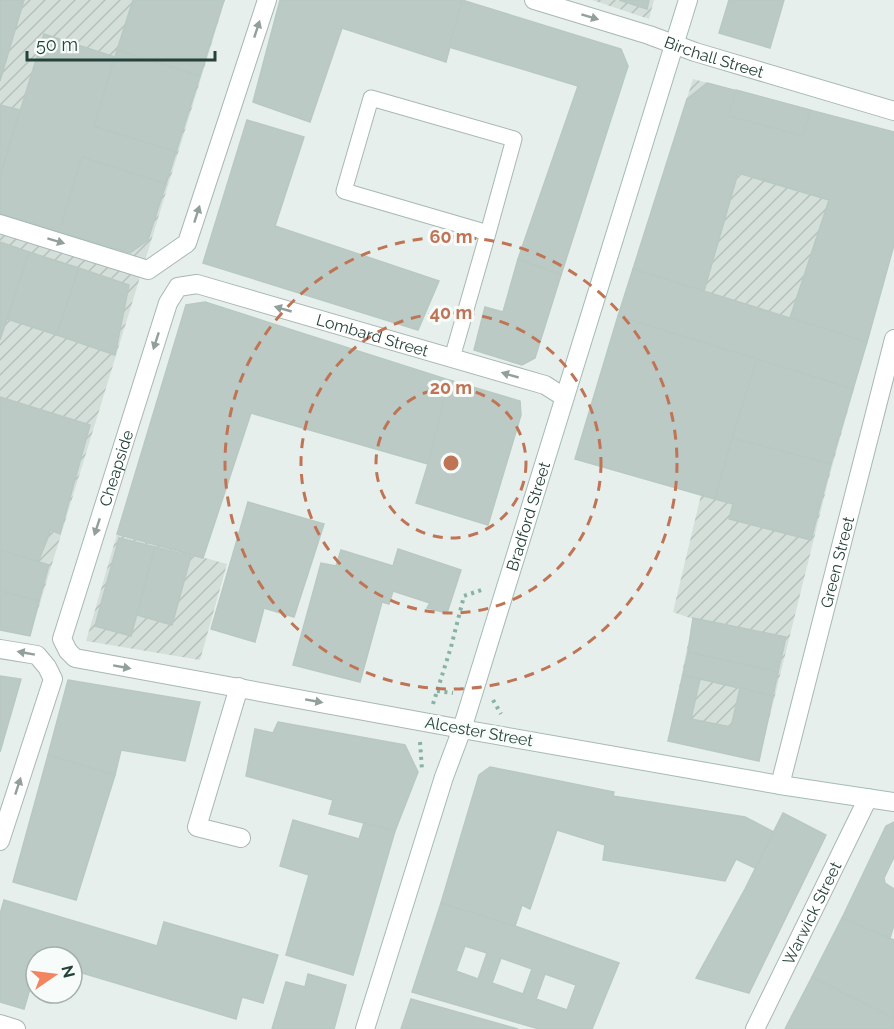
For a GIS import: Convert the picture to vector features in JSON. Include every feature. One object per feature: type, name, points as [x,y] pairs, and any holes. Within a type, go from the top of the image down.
[{"type":"street","points":[[0,224],[148,270],[187,243],[267,0]]},
{"type":"street","name":"Birchall Street","points":[[534,0],[894,111]]},
{"type":"street","name":"Bradford Street","points":[[365,1029],[444,777],[462,729],[688,0]]},
{"type":"street","name":"Lombard Street","points":[[178,287],[197,284],[545,385],[564,397]]},
{"type":"street","name":"Cheapside","points":[[68,651],[62,639],[69,615],[168,303],[178,287]]},
{"type":"street","name":"Green Street","points":[[780,785],[894,339]]},
{"type":"street","points":[[0,649],[37,655],[47,666],[53,679],[0,841]]},
{"type":"street","name":"Alcester Street","points":[[68,651],[75,658],[462,729],[780,785],[894,802]]},
{"type":"street","points":[[238,687],[198,827],[241,838]]},
{"type":"street","name":"Warwick Street","points":[[755,1029],[868,798]]},
{"type":"street","points":[[0,1024],[16,1029]]},
{"type":"lane","points":[[452,358],[488,233],[514,139],[371,98],[344,191],[488,233]]},
{"type":"shaded area","points":[[0,0],[225,0],[30,636],[0,630]]},
{"type":"shaded area","points":[[592,0],[654,0],[649,19]]},
{"type":"shaded area","points":[[693,79],[810,110],[894,245],[829,478],[759,760],[668,741],[693,619],[673,612],[701,495],[575,459]]},
{"type":"shaded area","points":[[117,534],[227,564],[200,660],[86,641]]},
{"type":"building","points":[[0,0],[24,0],[0,81]]},
{"type":"building","points":[[133,0],[224,0],[200,76],[117,50]]},
{"type":"building","points":[[280,0],[462,0],[446,62],[342,28],[310,122],[253,102]]},
{"type":"building","points":[[462,0],[621,49],[628,66],[561,275],[518,259],[578,86],[449,47]]},
{"type":"building","points":[[619,0],[649,0],[647,9]]},
{"type":"building","points":[[729,0],[784,0],[770,48],[719,33]]},
{"type":"building","points":[[44,34],[115,57],[94,126],[176,152],[166,184],[82,157],[59,232],[0,214],[0,176]]},
{"type":"building","points":[[117,50],[200,76],[176,152],[94,126]]},
{"type":"building","points":[[707,83],[894,132],[894,245],[867,342],[790,318],[829,200],[738,173],[704,291],[633,269],[687,99]]},
{"type":"building","points":[[736,90],[810,110],[803,136],[729,116]]},
{"type":"building","points":[[0,105],[20,110],[0,176]]},
{"type":"building","points":[[247,120],[304,137],[275,226],[439,281],[418,330],[203,263]]},
{"type":"building","points":[[82,157],[166,184],[148,240],[130,253],[59,232]]},
{"type":"building","points":[[0,242],[29,252],[0,340]]},
{"type":"building","points":[[29,252],[79,268],[57,335],[7,319]]},
{"type":"building","points":[[518,259],[561,275],[535,358],[522,365],[474,350],[485,307],[503,312]]},
{"type":"building","points":[[79,268],[129,285],[115,355],[57,335]]},
{"type":"building","points":[[633,269],[867,342],[853,389],[618,316]]},
{"type":"building","points":[[205,302],[449,380],[428,464],[251,413],[203,558],[117,534],[186,305]]},
{"type":"building","points":[[618,316],[757,359],[715,499],[575,459]]},
{"type":"building","points":[[757,359],[853,389],[831,464],[732,438]]},
{"type":"building","points":[[449,380],[520,401],[521,415],[488,525],[416,503]]},
{"type":"building","points":[[0,397],[90,425],[60,534],[51,530],[38,562],[0,550]]},
{"type":"building","points":[[732,438],[831,464],[811,540],[729,519],[733,504],[715,499]]},
{"type":"building","points":[[248,502],[324,524],[294,617],[264,608],[255,642],[211,629]]},
{"type":"building","points":[[119,538],[155,547],[131,636],[95,626]]},
{"type":"building","points":[[155,547],[191,556],[172,625],[137,615]]},
{"type":"building","points":[[398,549],[461,570],[447,613],[427,608],[430,603],[393,591],[389,604],[382,602],[360,682],[293,665],[321,563],[336,566],[341,550],[393,566]]},
{"type":"building","points":[[0,550],[49,565],[39,601],[0,591]]},
{"type":"building","points":[[0,591],[39,601],[30,636],[0,630]]},
{"type":"building","points":[[693,618],[786,637],[778,672],[688,652]]},
{"type":"building","points":[[688,652],[778,672],[773,696],[683,675]]},
{"type":"building","points":[[683,675],[700,679],[691,719],[731,727],[740,688],[773,696],[759,761],[668,741]]},
{"type":"building","points":[[0,676],[21,679],[0,752]]},
{"type":"building","points":[[68,680],[200,702],[185,761],[121,750],[115,775],[48,755]]},
{"type":"building","points":[[278,722],[405,745],[418,772],[395,831],[329,814],[333,800],[246,776],[255,729],[273,733]]},
{"type":"building","points":[[48,755],[115,775],[76,900],[13,882]]},
{"type":"building","points":[[490,767],[614,792],[613,796],[745,817],[774,832],[755,868],[736,859],[725,881],[603,860],[605,845],[557,830],[530,909],[522,905],[515,926],[441,903],[479,775]]},
{"type":"building","points":[[783,813],[826,835],[749,993],[696,978],[745,889]]},
{"type":"building","points":[[293,820],[359,839],[364,823],[395,831],[353,975],[286,955],[309,875],[280,866]]},
{"type":"building","points":[[894,822],[894,857],[884,878],[885,883],[894,889],[894,925],[890,938],[842,918],[886,826]]},
{"type":"building","points":[[4,900],[157,946],[164,922],[278,955],[263,1003],[242,997],[236,1019],[84,974],[84,945],[24,945],[24,1009],[0,1002],[0,914]]},
{"type":"building","points":[[441,903],[515,926],[619,963],[592,1029],[539,1029],[412,992]],"holes":[[[465,946],[487,953],[478,979],[456,971]],[[501,958],[532,969],[523,994],[492,983]],[[545,974],[576,985],[567,1010],[536,999]]]},
{"type":"building","points":[[842,918],[894,940],[894,1018],[812,977]]},
{"type":"building","points":[[308,974],[346,985],[334,1029],[272,1029],[286,982],[305,987]]},
{"type":"building","points":[[812,977],[894,1018],[894,1029],[785,1029]]},
{"type":"building","points":[[411,999],[518,1029],[401,1029]]}]
